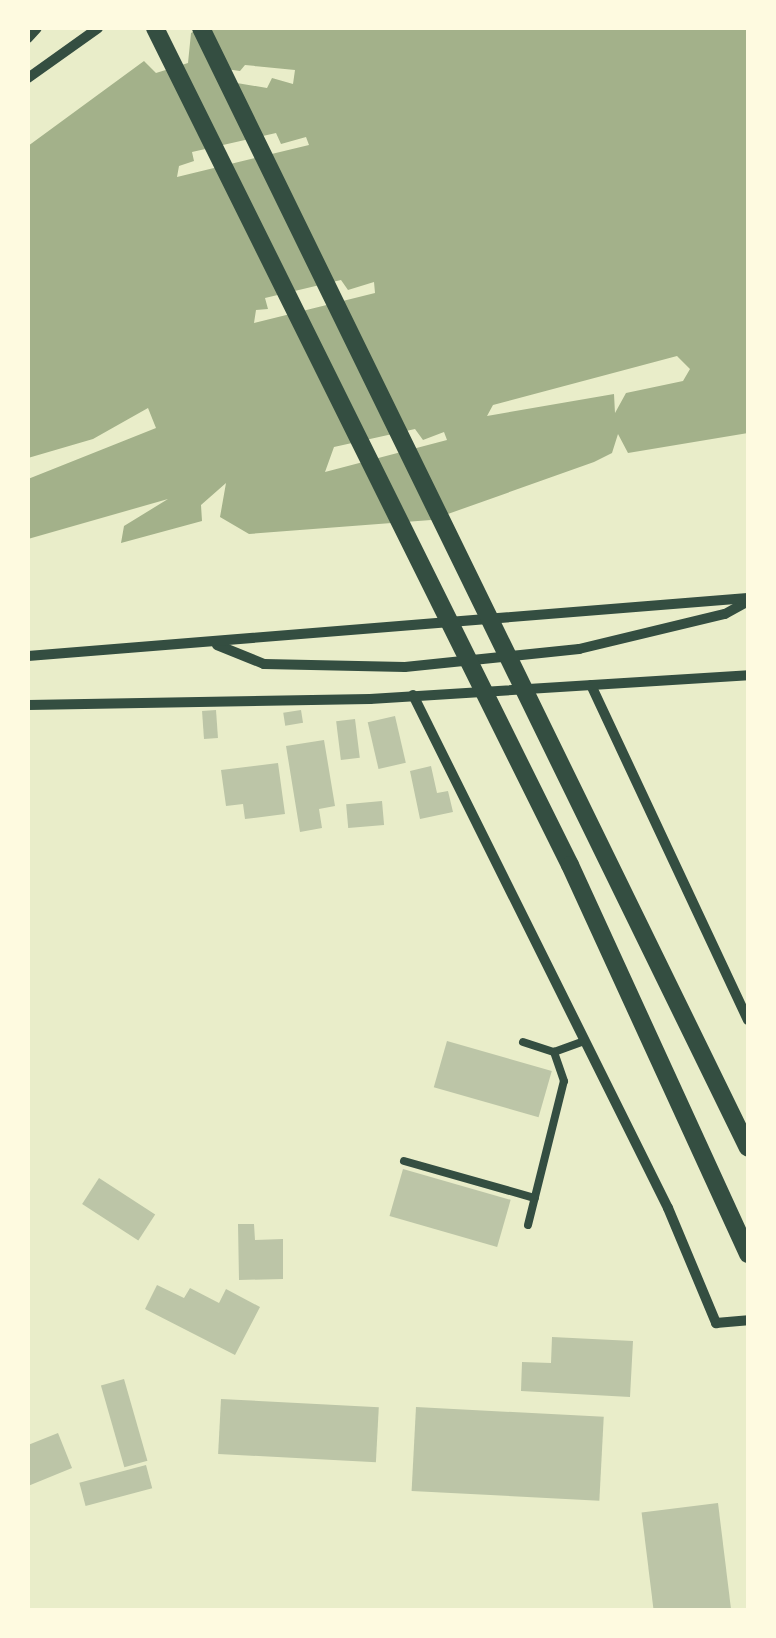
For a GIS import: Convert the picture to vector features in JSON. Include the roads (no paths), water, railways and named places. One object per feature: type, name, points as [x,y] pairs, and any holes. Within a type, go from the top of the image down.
[{"type":"street","points":[[28,38],[38,28]]},
{"type":"street","points":[[28,78],[98,28]]},
{"type":"street","points":[[155,28],[493,711],[748,1254]]},
{"type":"street","points":[[201,28],[378,397],[536,704],[748,1148]]},
{"type":"street","points":[[212,643],[264,664],[405,667],[579,649],[725,614],[748,599]]},
{"type":"street","points":[[28,656],[748,599]]},
{"type":"street","points":[[28,705],[413,695],[748,675]]},
{"type":"street","points":[[591,685],[748,1020]]},
{"type":"street","points":[[413,695],[668,1208],[716,1323],[748,1320]]},
{"type":"lane","points":[[523,1042],[554,1052],[585,1041]]},
{"type":"lane","points":[[528,1225],[564,1081],[554,1052]]},
{"type":"lane","points":[[404,1161],[535,1198]]}]
